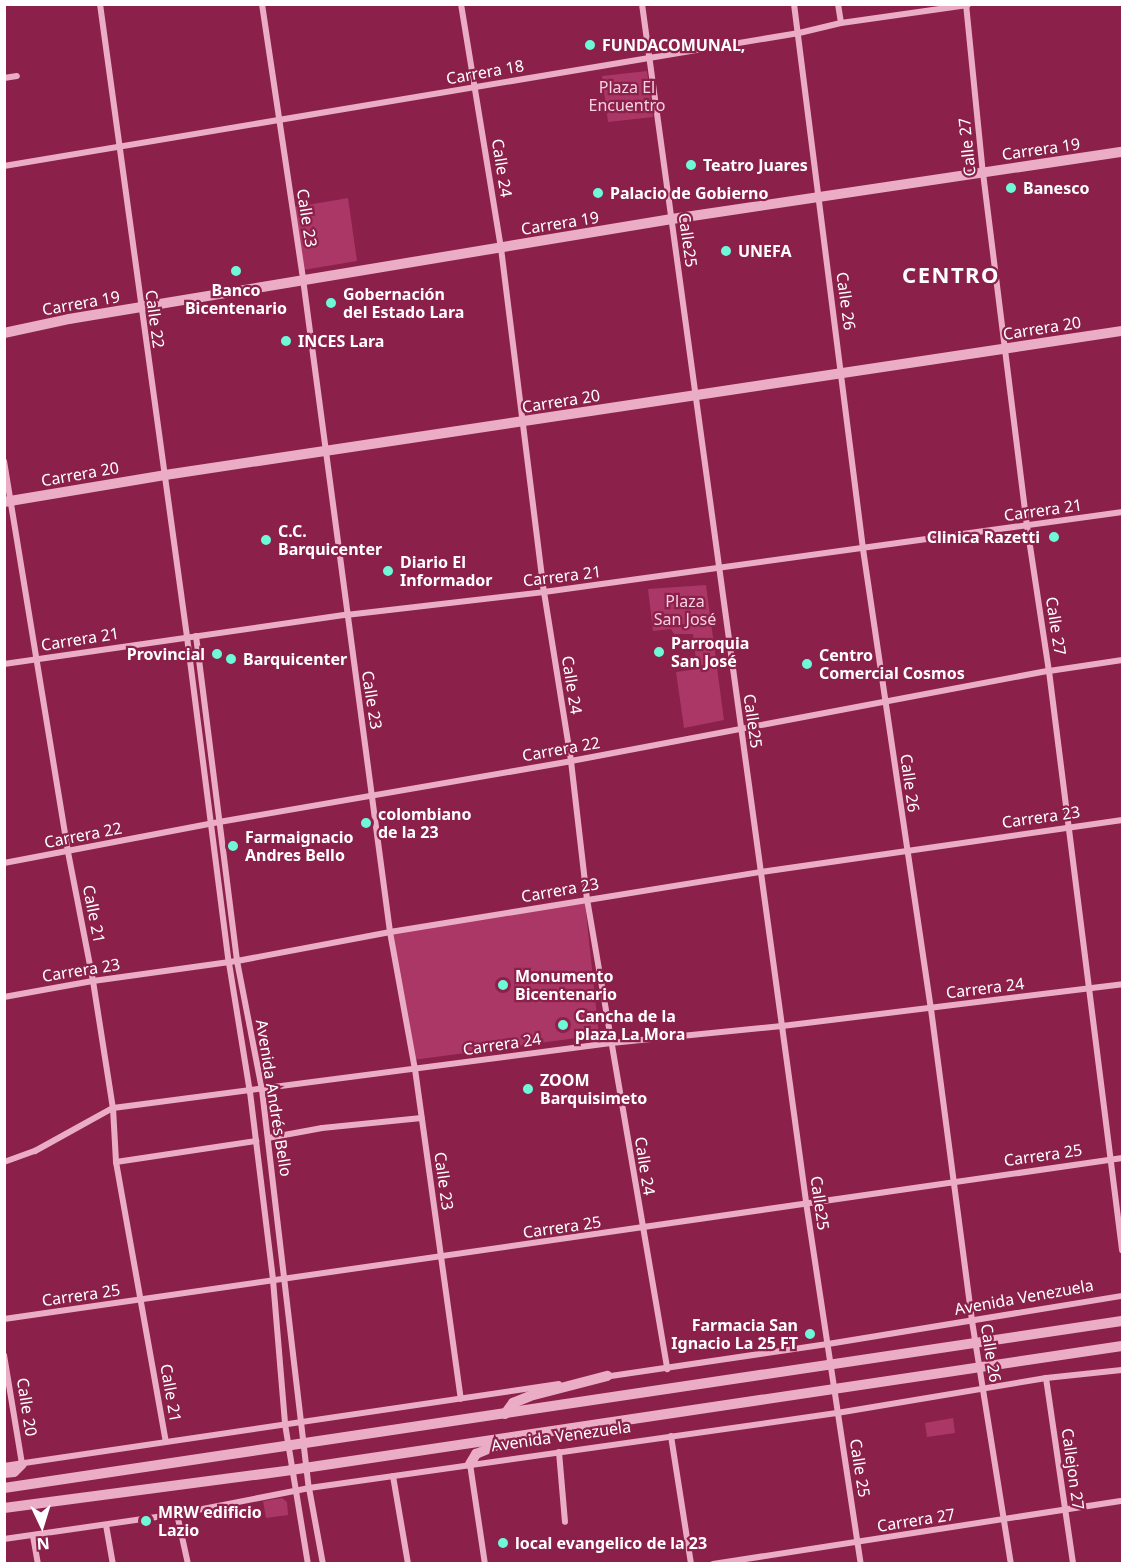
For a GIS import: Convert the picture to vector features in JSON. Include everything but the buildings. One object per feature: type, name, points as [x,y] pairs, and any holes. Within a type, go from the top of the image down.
[{"type":"street","name":"Calle 22","points":[[100,4],[187,637]]},
{"type":"street","name":"Calle 23","points":[[262,4],[303,279],[390,932],[415,1069],[461,1399]]},
{"type":"street","name":"Calle 24","points":[[461,4],[501,248],[544,592],[571,761],[587,899],[667,1369]]},
{"type":"street","name":"Calle25","points":[[642,4],[696,396],[717,569],[831,1365]]},
{"type":"street","name":"Calle 26","points":[[794,4],[863,549],[931,1009],[972,1321],[1011,1563]]},
{"type":"street","points":[[838,4],[840,23]]},
{"type":"street","name":"Carrera 18","points":[[4,166],[799,33],[840,23],[967,5]]},
{"type":"street","name":"Calle 27","points":[[967,5],[983,173],[1122,1250]]},
{"type":"street","points":[[4,78],[17,76]]},
{"type":"street","name":"Carrera 19","points":[[4,333],[303,279],[672,219],[1122,152]]},
{"type":"street","name":"Carrera 20","points":[[8,501],[326,450],[523,423],[1122,331]]},
{"type":"street","name":"Calle 21","points":[[4,461],[8,501],[68,852],[93,981],[113,1108],[116,1161],[166,1442]]},
{"type":"street","name":"Carrera 21","points":[[4,664],[346,615],[544,592],[1122,512]]},
{"type":"street","name":"Avenida Andrés Bello","points":[[196,636],[237,961],[261,1090],[309,1488],[323,1563]]},
{"type":"street","name":"Avenida Andrés Bello","points":[[187,637],[209,824],[250,1092],[273,1280],[291,1470],[308,1563]]},
{"type":"street","name":"Carrera 22","points":[[4,863],[219,822],[571,761],[1049,671],[1122,660]]},
{"type":"street","name":"Carrera 23","points":[[4,997],[93,981],[229,963],[390,932],[587,899],[1068,826],[1122,820]]},
{"type":"street","name":"Carrera 24","points":[[4,1162],[35,1151],[113,1108],[250,1092],[611,1042],[782,1026],[1122,984]]},
{"type":"street","points":[[267,1138],[322,1128],[422,1118]]},
{"type":"street","points":[[116,1161],[256,1141]]},
{"type":"street","name":"Carrera 25","points":[[4,1319],[642,1229],[806,1202],[1122,1158]]},
{"type":"street","name":"Avenida Venezuela","points":[[4,1466],[667,1369],[1122,1296]]},
{"type":"street","name":"Avenida Venezuela","points":[[4,1488],[1122,1321]]},
{"type":"street","name":"Avenida Venezuela","points":[[4,1508],[308,1468],[1122,1346]]},
{"type":"street","name":"Calle 20","points":[[4,1355],[22,1464]]},
{"type":"street","name":"Calle 25","points":[[831,1365],[861,1563]]},
{"type":"street","name":"Avenida Venezuela","points":[[4,1539],[177,1514],[294,1490],[837,1413],[1046,1378],[1122,1370]]},
{"type":"street","points":[[506,1414],[513,1403],[530,1396],[607,1376]]},
{"type":"street","name":"Callejon 27","points":[[1046,1378],[1073,1563]]},
{"type":"street","points":[[485,1563],[470,1464],[476,1454],[505,1443],[603,1424]]},
{"type":"street","points":[[671,1436],[691,1563]]},
{"type":"street","points":[[559,1452],[565,1522]]},
{"type":"street","points":[[4,1473],[17,1470],[22,1464]]},
{"type":"street","points":[[393,1476],[408,1563]]},
{"type":"street","name":"Carrera 27","points":[[713,1563],[859,1544],[1122,1501]]},
{"type":"street","points":[[177,1514],[188,1563]]},
{"type":"street","points":[[106,1525],[113,1563]]},
{"type":"street","points":[[33,1536],[38,1563]]},
{"type":"green space","name":"Plaza El Encuentro","points":[[647,71],[653,117],[608,122],[602,76]]},
{"type":"green space","points":[[348,198],[357,261],[303,270],[295,207]]},
{"type":"green space","name":"Plaza San José","points":[[706,585],[724,720],[684,728],[676,672],[697,669],[693,634],[674,634],[671,629],[653,631],[648,589]]},
{"type":"green space","points":[[585,903],[599,1035],[413,1060],[393,933]]},
{"type":"green space","points":[[953,1418],[955,1433],[927,1437],[925,1423]]},
{"type":"green space","points":[[282,1498],[287,1502],[288,1515],[266,1518],[263,1501]]},
{"type":"place","name":"FUNDACOMUNAL,","points":[[590,45]]},
{"type":"place","name":"Teatro Juares","points":[[691,165]]},
{"type":"place","name":"Banesco","points":[[1011,188]]},
{"type":"place","name":"Palacio de Gobierno","points":[[598,193]]},
{"type":"place","name":"UNEFA","points":[[726,251]]},
{"type":"place","name":"Banco Bicentenario","points":[[236,271]]},
{"type":"place","name":"Gobernación del Estado Lara","points":[[331,303]]},
{"type":"place","name":"INCES Lara","points":[[286,341]]},
{"type":"place","name":"Clinica Razetti","points":[[1054,537]]},
{"type":"place","name":"C.C. Barquicenter","points":[[266,540]]},
{"type":"place","name":"Diario El Informador","points":[[388,571]]},
{"type":"place","name":"Parroquia San José","points":[[659,652]]},
{"type":"place","name":"Provincial","points":[[217,654]]},
{"type":"place","name":"Barquicenter","points":[[231,659]]},
{"type":"place","name":"Centro Comercial Cosmos","points":[[807,664]]},
{"type":"place","name":"colombiano de la 23","points":[[366,823]]},
{"type":"place","name":"Farmaignacio Andres Bello","points":[[233,846]]},
{"type":"place","name":"Monumento Bicentenario","points":[[503,985]]},
{"type":"place","name":"Cancha de la plaza La Mora","points":[[563,1025]]},
{"type":"place","name":"ZOOM Barquisimeto","points":[[528,1089]]},
{"type":"place","name":"Farmacia San Ignacio La 25 FT","points":[[810,1334]]},
{"type":"place","name":"MRW edificio Lazio","points":[[146,1521]]},
{"type":"place","name":"local evangelico de la 23","points":[[503,1543]]},
{"type":"district","name":"CENTRO","points":[[951,275]]}]
